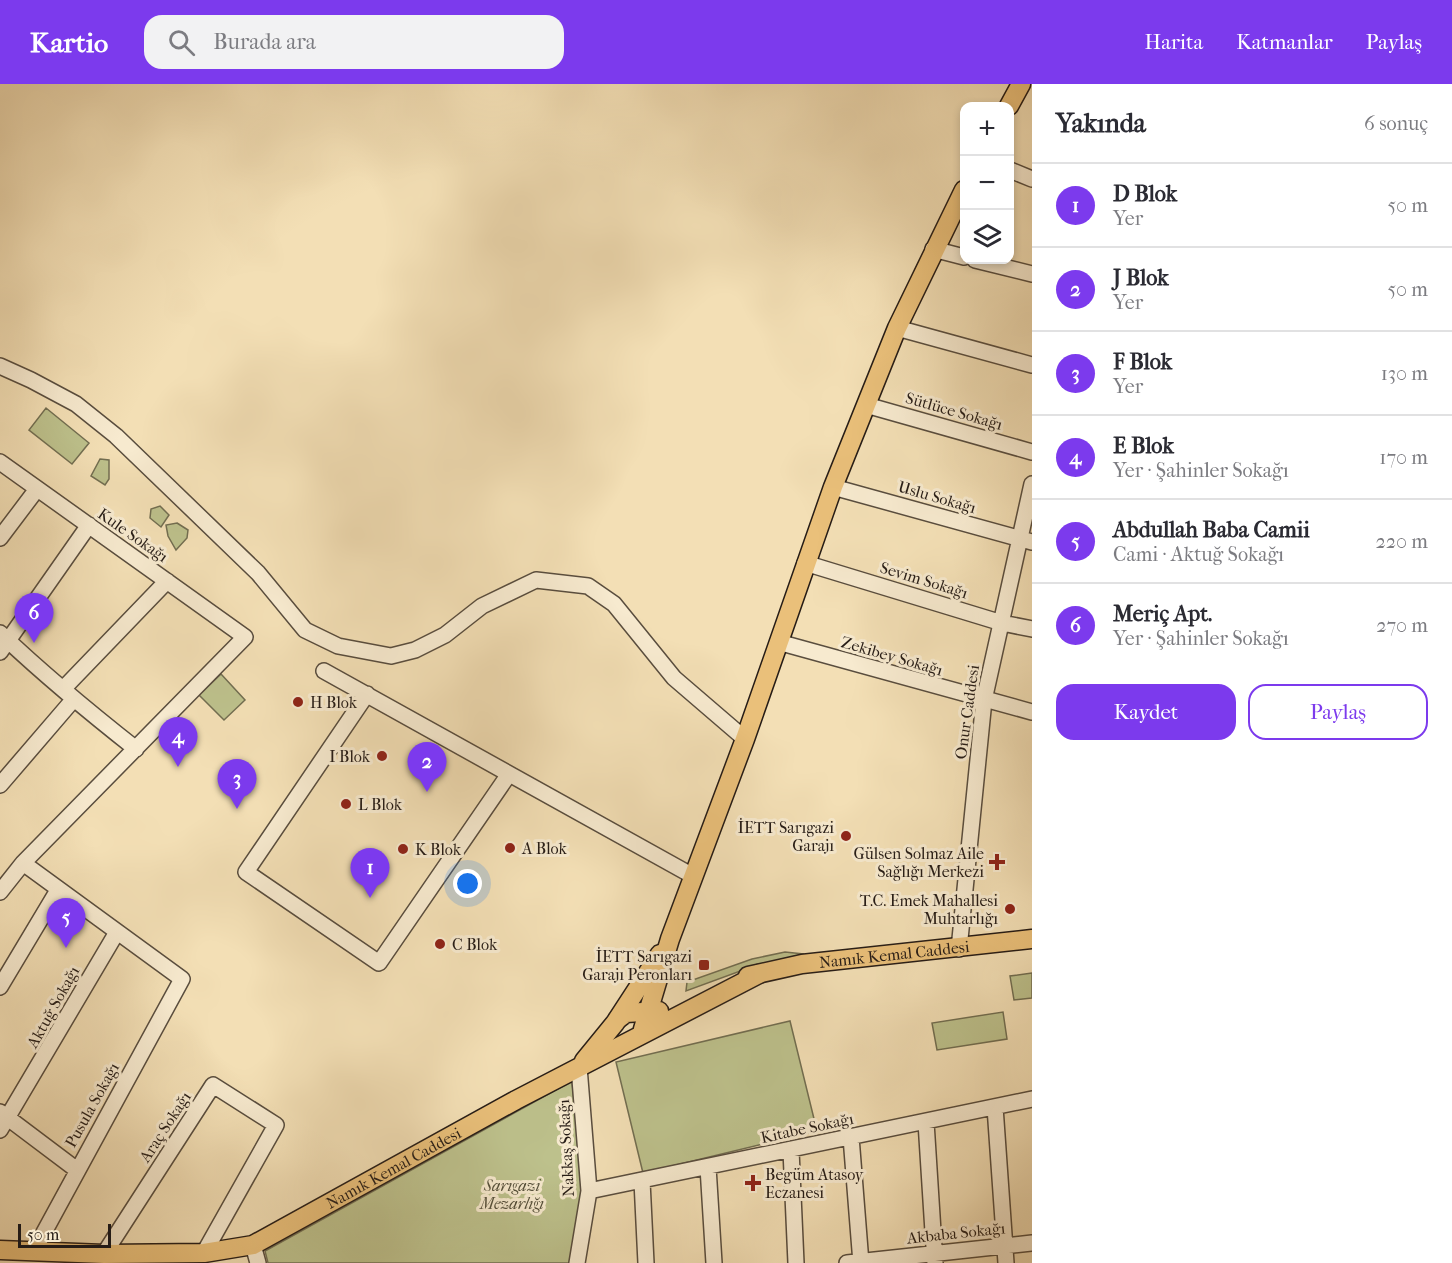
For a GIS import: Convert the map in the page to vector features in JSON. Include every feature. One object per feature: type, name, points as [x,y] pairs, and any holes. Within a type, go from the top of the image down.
[{"type":"main road","points":[[1011,102],[1021,84]]},
{"type":"main road","points":[[621,1018],[617,1036],[625,1041],[640,1029],[670,939],[745,739],[833,486],[897,328],[933,249],[960,198]]},
{"type":"main road","points":[[579,1067],[621,1018],[670,939]]},
{"type":"main road","name":"Namık Kemal Caddesi","points":[[0,1250],[35,1249],[104,1254],[204,1253],[253,1245],[579,1067],[667,1010],[736,978],[802,964],[959,949],[1032,939]]},
{"type":"main road","name":"Namık Kemal Caddesi","points":[[640,1029],[759,974]]},
{"type":"main road","name":"Namık Kemal Caddesi","points":[[621,1018],[640,1029]]},
{"type":"street","points":[[1014,172],[1032,179]]},
{"type":"street","points":[[933,249],[960,256]]},
{"type":"street","points":[[991,264],[1032,274]]},
{"type":"street","points":[[897,328],[1032,365]]},
{"type":"street","points":[[0,366],[76,404],[116,436],[258,573],[305,630],[338,646],[391,656],[415,650],[445,635],[482,606],[536,580],[588,586],[614,604],[674,678],[745,739]]},
{"type":"street","name":"Sütlüce Sokağı","points":[[866,405],[1032,452]]},
{"type":"street","name":"Kule Sokağı","points":[[0,462],[245,637],[136,749]]},
{"type":"street","name":"Onur Caddesi","points":[[959,949],[984,700],[1025,540],[1032,484]]},
{"type":"street","name":"Uslu Sokağı","points":[[833,486],[1025,540]]},
{"type":"street","points":[[0,538],[37,489]]},
{"type":"street","points":[[0,892],[23,863],[136,749],[3,642],[89,525]]},
{"type":"street","name":"Sevim Sokağı","points":[[805,563],[1002,623],[1032,629]]},
{"type":"street","points":[[0,785],[68,694],[167,581]]},
{"type":"street","name":"Zekibey Sokağı","points":[[778,642],[1032,712]]},
{"type":"street","points":[[324,670],[693,876]]},
{"type":"street","points":[[367,694],[246,872],[379,963],[509,774]]},
{"type":"street","points":[[23,863],[117,932]]},
{"type":"street","points":[[0,987],[58,890]]},
{"type":"street","name":"Pusula Sokağı","points":[[35,1249],[182,979],[117,932]]},
{"type":"street","name":"Aktuğ Sokağı","points":[[3,1120],[117,932]]},
{"type":"street","name":"Nakkaş Sokağı","points":[[577,1263],[589,1191],[579,1067]]},
{"type":"street","name":"Araç Sokağı","points":[[104,1254],[213,1085],[276,1125],[204,1253]]},
{"type":"street","name":"Kitabe Sokağı","points":[[589,1191],[1032,1099]]},
{"type":"street","points":[[995,1107],[1006,1263]]},
{"type":"street","points":[[3,1120],[77,1170]]},
{"type":"street","points":[[926,1122],[935,1258]]},
{"type":"street","points":[[851,1137],[857,1262]]},
{"type":"street","points":[[791,1149],[796,1263]]},
{"type":"street","points":[[708,1167],[714,1263]]},
{"type":"street","points":[[642,1181],[646,1263]]},
{"type":"street","name":"Akbaba Sokağı","points":[[857,1262],[935,1258],[1032,1243]]},
{"type":"street","points":[[253,1245],[258,1263]]},
{"type":"green space","points":[[46,408],[89,443],[72,464],[29,430]]},
{"type":"green space","points":[[100,459],[109,460],[109,479],[105,485],[91,476]]},
{"type":"green space","points":[[160,506],[169,515],[161,527],[150,518],[151,509]]},
{"type":"green space","points":[[177,523],[188,530],[187,538],[176,550],[168,536],[166,525]]},
{"type":"green space","points":[[221,674],[245,700],[224,720],[199,695]]},
{"type":"green space","points":[[785,952],[804,954],[754,966],[686,991],[687,982],[752,959]]},
{"type":"green space","points":[[1032,973],[1032,998],[1014,1000],[1010,976]]},
{"type":"green space","points":[[1003,1012],[1007,1039],[937,1050],[932,1023]]},
{"type":"green space","points":[[790,1021],[817,1131],[643,1173],[616,1062]]},
{"type":"green space","name":"Sarıgazi Mezarlığı","points":[[572,1081],[583,1189],[570,1263],[268,1263],[265,1251]]},
{"type":"place","name":"Meriç Apt.","points":[[34,643]]},
{"type":"place","name":"H Blok","points":[[298,702]]},
{"type":"place","name":"I Blok","points":[[382,756]]},
{"type":"place","name":"E Blok","points":[[178,767]]},
{"type":"place","name":"J Blok","points":[[427,792]]},
{"type":"place","name":"L Blok","points":[[346,804]]},
{"type":"place","name":"F Blok","points":[[237,809]]},
{"type":"place","name":"İETT Sarıgazi Garajı","points":[[846,836]]},
{"type":"place","name":"A Blok","points":[[510,848]]},
{"type":"place","name":"K Blok","points":[[403,849]]},
{"type":"place","name":"Gülsen Solmaz Aile Sağlığı Merkezi","points":[[997,862]]},
{"type":"place","name":"D Blok","points":[[370,898]]},
{"type":"place","name":"T.C. Emek Mahallesi Muhtarlığı","points":[[1010,909]]},
{"type":"place","name":"C Blok","points":[[440,944]]},
{"type":"place","name":"Abdullah Baba Camii","points":[[66,948]]},
{"type":"place","name":"İETT Sarıgazi Garajı Peronları","points":[[704,965]]},
{"type":"place","name":"Begüm Atasoy Eczanesi","points":[[753,1183]]}]
